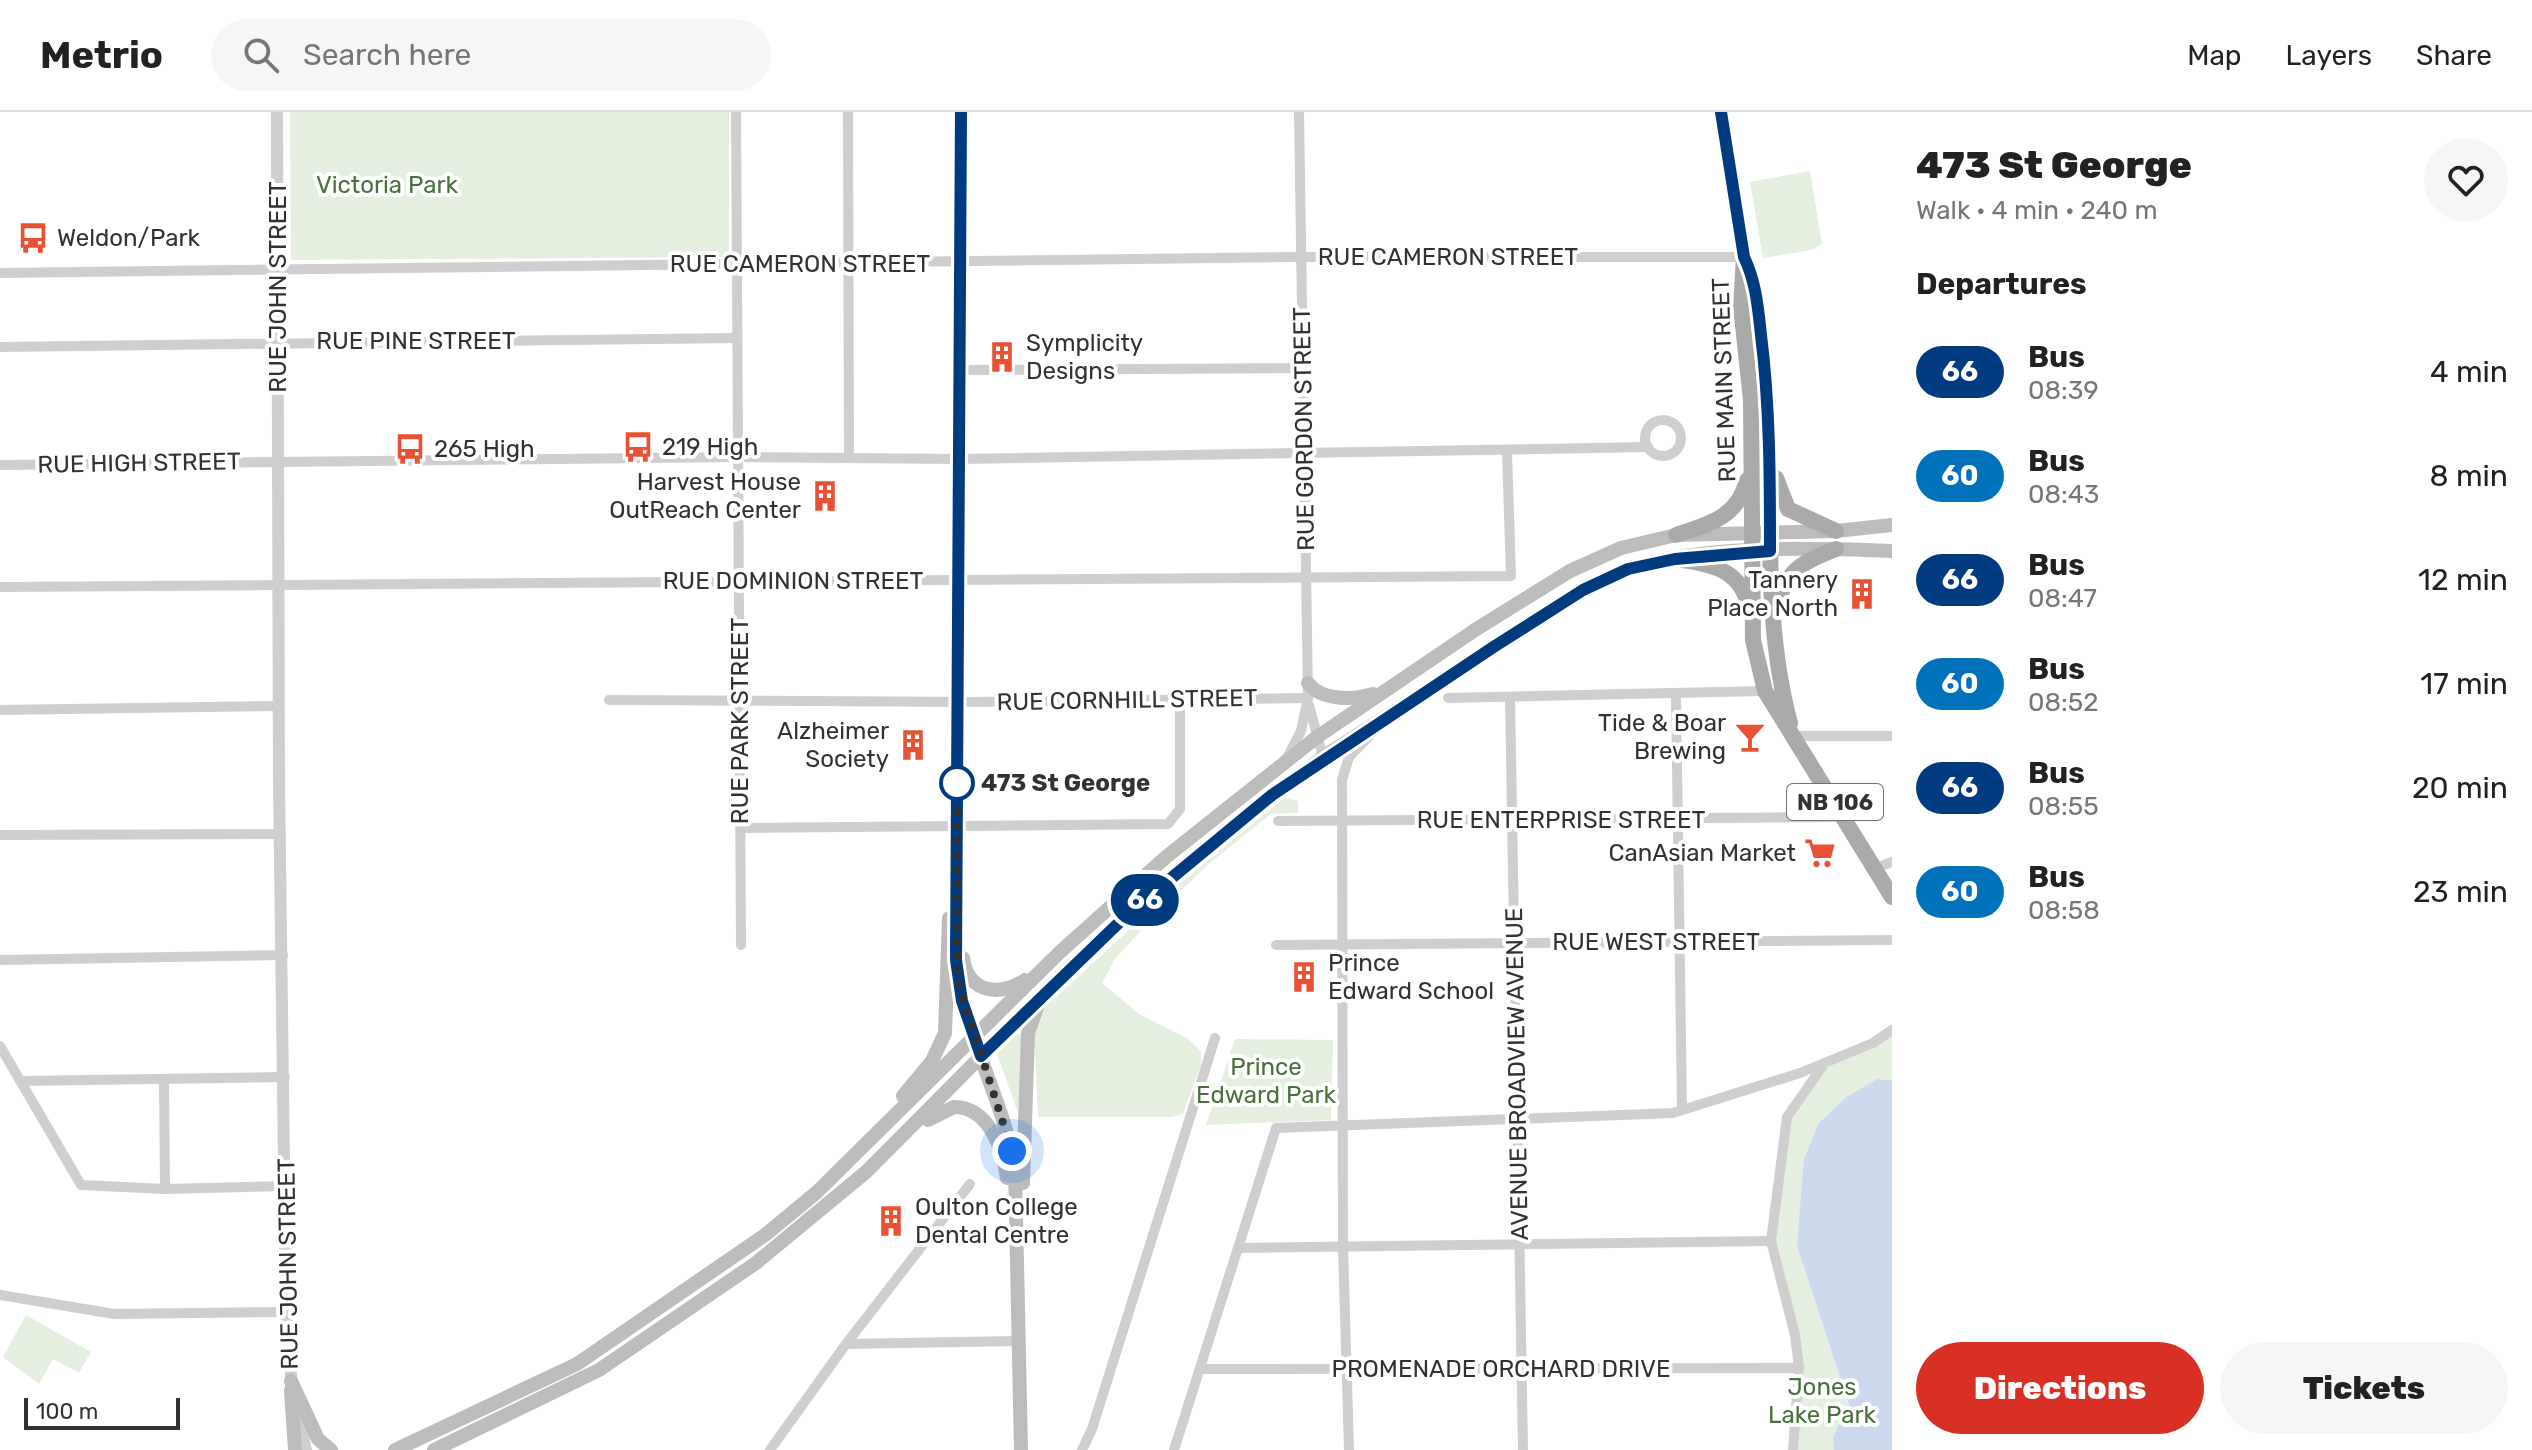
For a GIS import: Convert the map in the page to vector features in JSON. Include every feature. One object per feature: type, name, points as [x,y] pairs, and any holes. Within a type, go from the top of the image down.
[{"type":"main road","points":[[961,112],[960,581],[955,887],[958,982],[1012,1151],[1021,1450]]},
{"type":"main road","name":"NB 106","points":[[1721,112],[1744,257]]},
{"type":"main road","name":"RUE MAIN STREET","points":[[1744,257],[1754,278],[1767,378],[1772,458],[1772,622],[1782,693],[1794,736]]},
{"type":"main road","name":"RUE MAIN STREET","points":[[1744,257],[1741,307],[1751,400],[1753,640],[1765,691],[1844,817],[1884,865],[1892,897]]},
{"type":"main road","points":[[1772,458],[1779,493],[1788,509],[1836,531]]},
{"type":"main road","points":[[395,1450],[577,1364],[765,1235],[833,1178],[1060,952],[1166,857],[1282,764],[1381,692],[1570,571],[1621,548],[1715,523],[1733,511],[1743,497],[1752,459]]},
{"type":"main road","points":[[1676,535],[1836,531],[1892,525]]},
{"type":"main road","points":[[1772,622],[1781,588],[1792,571],[1801,562],[1836,549]]},
{"type":"main road","points":[[434,1450],[599,1370],[756,1263],[898,1141],[1043,994],[1194,858],[1323,757],[1583,590],[1628,569],[1675,559],[1752,551],[1892,551]]},
{"type":"main road","points":[[1675,559],[1714,565],[1733,575],[1745,590],[1753,621]]},
{"type":"main road","points":[[1308,691],[1348,698],[1381,692]]},
{"type":"main road","points":[[955,887],[964,967],[981,987],[994,991],[1009,989],[1060,952]]},
{"type":"main road","points":[[833,1178],[926,1069],[942,1043],[946,1022],[945,947],[955,887]]},
{"type":"main road","points":[[1017,1272],[1027,1133],[1028,1033],[1043,994]]},
{"type":"main road","points":[[898,1141],[947,1108],[967,1108],[985,1121],[1004,1161],[1017,1272]]},
{"type":"main road","points":[[291,1381],[295,1450]]},
{"type":"main road","points":[[291,1381],[318,1439],[331,1450]]},
{"type":"main road","points":[[379,1450],[417,1440]]},
{"type":"street","name":"RUE JOHN STREET","points":[[277,112],[276,342],[286,1312],[291,1381],[306,1450]]},
{"type":"street","name":"RUE PARK STREET","points":[[736,112],[741,945]]},
{"type":"street","points":[[848,112],[849,457]]},
{"type":"street","name":"RUE GORDON STREET","points":[[1299,112],[1308,691],[1323,757]]},
{"type":"street","name":"RUE CAMERON STREET","points":[[0,273],[1300,257],[1744,257]]},
{"type":"street","name":"RUE PINE STREET","points":[[0,347],[736,338]]},
{"type":"street","points":[[961,370],[1303,368]]},
{"type":"street","name":"RUE HIGH STREET","points":[[0,465],[739,457],[960,459],[1507,452],[1648,447]]},
{"type":"street","name":"RUE DOMINION STREET","points":[[0,587],[1511,576],[1507,452]]},
{"type":"street","name":"RUE GORDON STREET","points":[[1282,764],[1301,731],[1308,691]]},
{"type":"street","name":"RUE CORNHILL STREET","points":[[609,700],[1180,700],[1308,691]]},
{"type":"street","points":[[1448,698],[1765,691]]},
{"type":"street","points":[[1676,695],[1682,1110]]},
{"type":"street","name":"AVENUE BROADVIEW AVENUE","points":[[1510,697],[1523,1450]]},
{"type":"street","points":[[741,828],[1168,824],[1180,809],[1180,700]]},
{"type":"street","points":[[0,710],[279,706]]},
{"type":"street","points":[[1349,1450],[1343,1247],[1345,946],[1342,780],[1349,757],[1396,710]]},
{"type":"street","points":[[1794,736],[1892,736]]},
{"type":"street","name":"RUE ENTERPRISE STREET","points":[[1278,821],[1844,817]]},
{"type":"street","points":[[0,835],[281,834]]},
{"type":"street","name":"RUE WEST STREET","points":[[1276,945],[1892,940]]},
{"type":"street","points":[[0,960],[283,955]]},
{"type":"street","points":[[1174,1450],[1276,1128],[1516,1121],[1682,1110],[1826,1063],[1873,1043],[1892,1030]]},
{"type":"street","points":[[1082,1450],[1215,1038]]},
{"type":"street","points":[[0,1046],[81,1185],[165,1189],[285,1186]]},
{"type":"street","points":[[1793,1450],[1799,1368],[1795,1335],[1771,1241],[1787,1117],[1806,1085],[1826,1063]]},
{"type":"street","points":[[20,1081],[285,1077]]},
{"type":"street","points":[[164,1079],[165,1189]]},
{"type":"street","points":[[770,1450],[846,1344],[970,1184]]},
{"type":"street","points":[[1238,1248],[1771,1241]]},
{"type":"street","points":[[0,1295],[114,1314],[286,1312]]},
{"type":"street","points":[[846,1344],[1019,1341]]},
{"type":"street","name":"PROMENADE ORCHARD DRIVE","points":[[1202,1369],[1799,1368]]},
{"type":"green space","name":"Victoria Park","points":[[290,112],[729,112],[729,257],[291,260]]},
{"type":"green space","points":[[1810,171],[1822,244],[1812,250],[1763,258],[1750,182]]},
{"type":"green space","points":[[1284,798],[1298,801],[1298,813],[1271,814],[1211,862],[1158,912],[1115,959],[1102,983],[1139,1014],[1187,1038],[1201,1051],[1201,1064],[1183,1114],[1172,1117],[1038,1117],[1034,1033],[1046,1006],[1178,885]]},
{"type":"green space","name":"Jones Lake Park","points":[[1892,1030],[1892,1080],[1877,1079],[1797,1246],[1849,1406],[1833,1437],[1834,1450],[1793,1450],[1799,1368],[1771,1241],[1787,1117],[1826,1063]]},
{"type":"green space","points":[[1017,1034],[1022,1034],[1018,1113],[997,1054]]},
{"type":"green space","name":"Prince Edward Park","points":[[1235,1039],[1333,1040],[1331,1120],[1206,1125]]},
{"type":"green space","points":[[26,1315],[91,1352],[79,1373],[53,1359],[39,1384],[3,1357]]},
{"type":"water","points":[[1877,1079],[1892,1080],[1892,1450],[1834,1450],[1833,1437],[1849,1405],[1797,1246],[1804,1159],[1819,1123],[1844,1099]]},
{"type":"bus line","name":"66","points":[[961,112],[956,960],[962,1001],[981,1056],[1128,914],[1272,795],[1323,757],[1495,646],[1583,590],[1628,569],[1675,559],[1770,551],[1772,458],[1767,378],[1754,278],[1744,257],[1721,112]]},
{"type":"place","name":"Weldon/Park","points":[[33,238]]},
{"type":"place","name":"Symplicity Designs","points":[[1002,357]]},
{"type":"place","name":"219 High","points":[[638,447]]},
{"type":"place","name":"265 High","points":[[410,449]]},
{"type":"place","name":"Harvest House OutReach Center","points":[[825,496]]},
{"type":"place","name":"Tannery Place North","points":[[1862,594]]},
{"type":"place","name":"Tide & Boar Brewing","points":[[1750,737]]},
{"type":"place","name":"Alzheimer Society","points":[[913,745]]},
{"type":"place","name":"473 St George","points":[[957,783]]},
{"type":"place","name":"CanAsian Market","points":[[1820,853]]},
{"type":"place","name":"Prince Edward School","points":[[1304,977]]},
{"type":"place","name":"Oulton College Dental Centre","points":[[891,1221]]},
{"type":"route","points":[[957,783],[955,887],[958,982],[1012,1151]]}]
